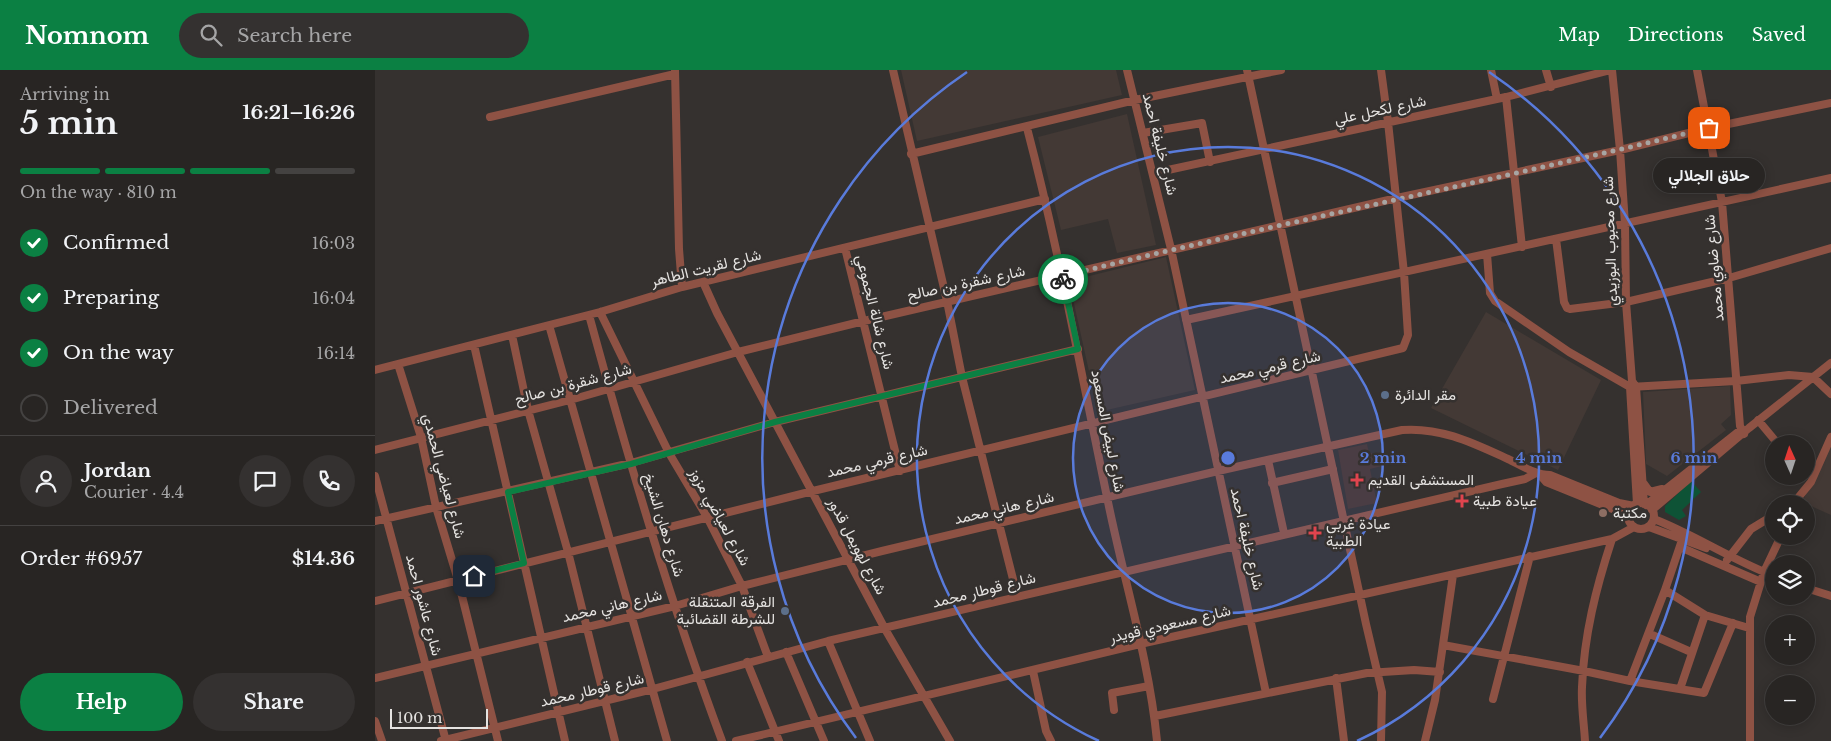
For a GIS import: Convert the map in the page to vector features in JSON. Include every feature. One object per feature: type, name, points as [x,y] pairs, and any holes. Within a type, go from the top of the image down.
[{"type":"street","points":[[893,70],[928,227],[947,301],[962,377],[1017,595]]},
{"type":"street","name":"شارع خليفة احمد","points":[[1127,70],[1171,249],[1234,545],[1252,620],[1266,693]]},
{"type":"street","points":[[911,154],[1248,74],[1281,70]]},
{"type":"street","name":"شارع قرمي محمد","points":[[375,601],[707,517],[1386,354],[1403,348],[1407,341],[1404,273],[1389,122],[1381,70]]},
{"type":"street","points":[[1491,70],[1497,99]]},
{"type":"street","points":[[1546,70],[1551,86]]},
{"type":"street","name":"شارع لكحل علي","points":[[1154,174],[1506,97],[1612,70]]},
{"type":"street","name":"شارع محبوب البوزيدي","points":[[1612,70],[1621,150],[1625,224],[1626,302],[1633,385]]},
{"type":"street","name":"شارع ضاوي محمد","points":[[1697,70],[1722,202],[1736,381],[1745,430]]},
{"type":"street","points":[[490,117],[675,72],[679,249],[682,287]]},
{"type":"street","points":[[1248,74],[1329,446],[1343,520],[1382,692],[1381,741]]},
{"type":"street","points":[[1506,97],[1523,247]]},
{"type":"street","name":"شارع شقرة بن صالح","points":[[375,450],[570,400],[738,352],[947,301],[1063,276],[1171,249],[1281,226],[1397,198],[1621,150],[1709,128],[1831,103]]},
{"type":"street","points":[[1143,133],[1203,123],[1210,162]]},
{"type":"street","name":"شارع لبيض المسعود","points":[[1027,128],[1063,276],[1107,498],[1149,686],[1155,716],[1157,741]]},
{"type":"street","points":[[1186,320],[1831,178]]},
{"type":"street","name":"شارع لقريت الطاهر","points":[[375,370],[589,315],[682,287],[1045,199]]},
{"type":"street","points":[[1556,239],[1564,302],[1567,308],[1626,302],[1729,278],[1831,248]]},
{"type":"street","name":"شارع شالة الجموعي","points":[[845,248],[899,470]]},
{"type":"street","points":[[1487,254],[1490,293],[1495,301],[1569,352],[1633,385],[1736,381],[1789,375],[1813,376],[1831,394]]},
{"type":"street","name":"شارع لهويمل قدور","points":[[703,282],[738,352],[885,628],[950,741]]},
{"type":"street","name":"شارع لعياضي مزوز","points":[[600,312],[669,453],[707,517],[742,586],[768,657]]},
{"type":"street","name":"شارع دهان الشيخ","points":[[589,315],[631,464],[675,606],[722,741]]},
{"type":"street","points":[[549,325],[589,473],[667,741]]},
{"type":"street","points":[[512,335],[529,410],[548,483],[569,552],[615,741]]},
{"type":"street","points":[[474,345],[565,741]]},
{"type":"street","points":[[375,521],[631,464],[775,422],[1078,349]]},
{"type":"street","points":[[1643,506],[1831,363]]},
{"type":"street","name":"شارع لعياضي الحمدي","points":[[398,364],[421,437],[436,507],[458,580],[498,741]]},
{"type":"street","points":[[1633,385],[1643,506]]},
{"type":"street","points":[[1633,385],[1643,506],[1654,519],[1703,541],[1731,558],[1764,572]]},
{"type":"street","points":[[1758,420],[1770,435]]},
{"type":"street","name":"شارع هاني محمد","points":[[375,678],[427,667],[631,614],[675,606],[742,586],[848,559],[1396,430],[1430,429],[1457,438],[1538,474],[1550,475],[1619,503],[1643,506]]},
{"type":"street","points":[[1629,518],[1666,487],[1745,430]]},
{"type":"street","points":[[1815,466],[1831,437]]},
{"type":"street","points":[[1268,460],[1284,533]]},
{"type":"street","points":[[1272,483],[1333,469]]},
{"type":"street","points":[[1538,474],[1546,482],[1615,510],[1629,518],[1634,527],[1641,529],[1649,527],[1719,564],[1761,582]]},
{"type":"street","name":"شارع قوطار محمد","points":[[444,741],[494,727],[699,678],[747,662],[828,641],[1017,595],[1525,479],[1538,474]]},
{"type":"street","name":"شارع عاشور احمد","points":[[375,476],[427,667],[444,741]]},
{"type":"street","points":[[1641,480],[1650,492],[1666,487]]},
{"type":"street","points":[[1649,527],[1654,519]]},
{"type":"street","points":[[1719,564],[1731,558],[1747,534],[1765,519]]},
{"type":"street","name":"شارع مسعودي قويدر","points":[[736,741],[1140,644],[1612,539],[1634,527]]},
{"type":"street","points":[[1585,741],[1582,686],[1586,637],[1591,606],[1612,539]]},
{"type":"street","points":[[1681,544],[1720,552]]},
{"type":"street","points":[[1630,682],[1650,634],[1681,544]]},
{"type":"street","points":[[1750,741],[1749,628],[1753,603],[1764,572],[1777,545]]},
{"type":"street","points":[[1493,699],[1530,556]]},
{"type":"street","points":[[1425,741],[1439,672],[1453,575]]},
{"type":"street","points":[[1665,590],[1705,615],[1749,628]]},
{"type":"street","points":[[1815,591],[1831,596]]},
{"type":"street","points":[[1680,689],[1705,615]]},
{"type":"street","points":[[1443,645],[1584,670],[1630,682],[1705,692],[1733,623]]},
{"type":"street","points":[[1650,634],[1691,652]]},
{"type":"street","points":[[828,641],[871,741]]},
{"type":"street","points":[[787,652],[824,741]]},
{"type":"street","points":[[747,662],[779,741]]},
{"type":"street","points":[[1155,716],[1336,678],[1378,672],[1415,670],[1439,672]]},
{"type":"street","points":[[1033,671],[1046,731],[1051,741]]},
{"type":"street","points":[[1336,678],[1344,741]]},
{"type":"street","points":[[1114,710],[1112,693],[1149,686]]},
{"type":"street","points":[[375,721],[382,741]]},
{"type":"shaded area","points":[[901,70],[1116,70],[1122,95],[917,141]]},
{"type":"shaded area","points":[[1127,114],[1156,245],[1117,253],[1108,219],[1061,230],[1038,137]]},
{"type":"shaded area","points":[[1166,257],[1195,390],[1098,412],[1069,281]]},
{"type":"shaded area","points":[[1486,312],[1601,380],[1558,470],[1431,408]]},
{"type":"shaded area","points":[[1730,386],[1731,415],[1721,424],[1726,430],[1667,476],[1646,464],[1643,392]]},
{"type":"shaded area","name":"المستشفى القديم","points":[[1367,444],[1369,453],[1372,453],[1373,456],[1384,454],[1386,465],[1370,469],[1377,503],[1348,509],[1338,450]]},
{"type":"shaded area","points":[[1831,445],[1831,515],[1815,508],[1815,495],[1806,495],[1811,485],[1815,485],[1815,476]]},
{"type":"green space","points":[[1691,481],[1701,492],[1682,510],[1686,516],[1679,520],[1665,512],[1665,506]]},
{"type":"way so far","points":[[1063,279],[1063,276],[1171,249],[1621,150],[1709,128]]},
{"type":"place","name":"حلاق الجلالي","points":[[1709,128]]},
{"type":"place","name":"مقر الدائرة","points":[[1385,395]]},
{"type":"place","name":"المستشفى القديم","points":[[1357,480]]},
{"type":"place","name":"عيادة طبية","points":[[1462,501]]},
{"type":"place","name":"مكتبة","points":[[1603,513]]},
{"type":"place","name":"عيادة غربي الطبية","points":[[1315,533]]},
{"type":"place","name":"الفرقة المتنقلة للشرطة القضائية","points":[[785,611]]},
{"type":"route","points":[[474,576],[524,563],[508,492],[631,464],[775,422],[1078,349],[1063,279]]}]
